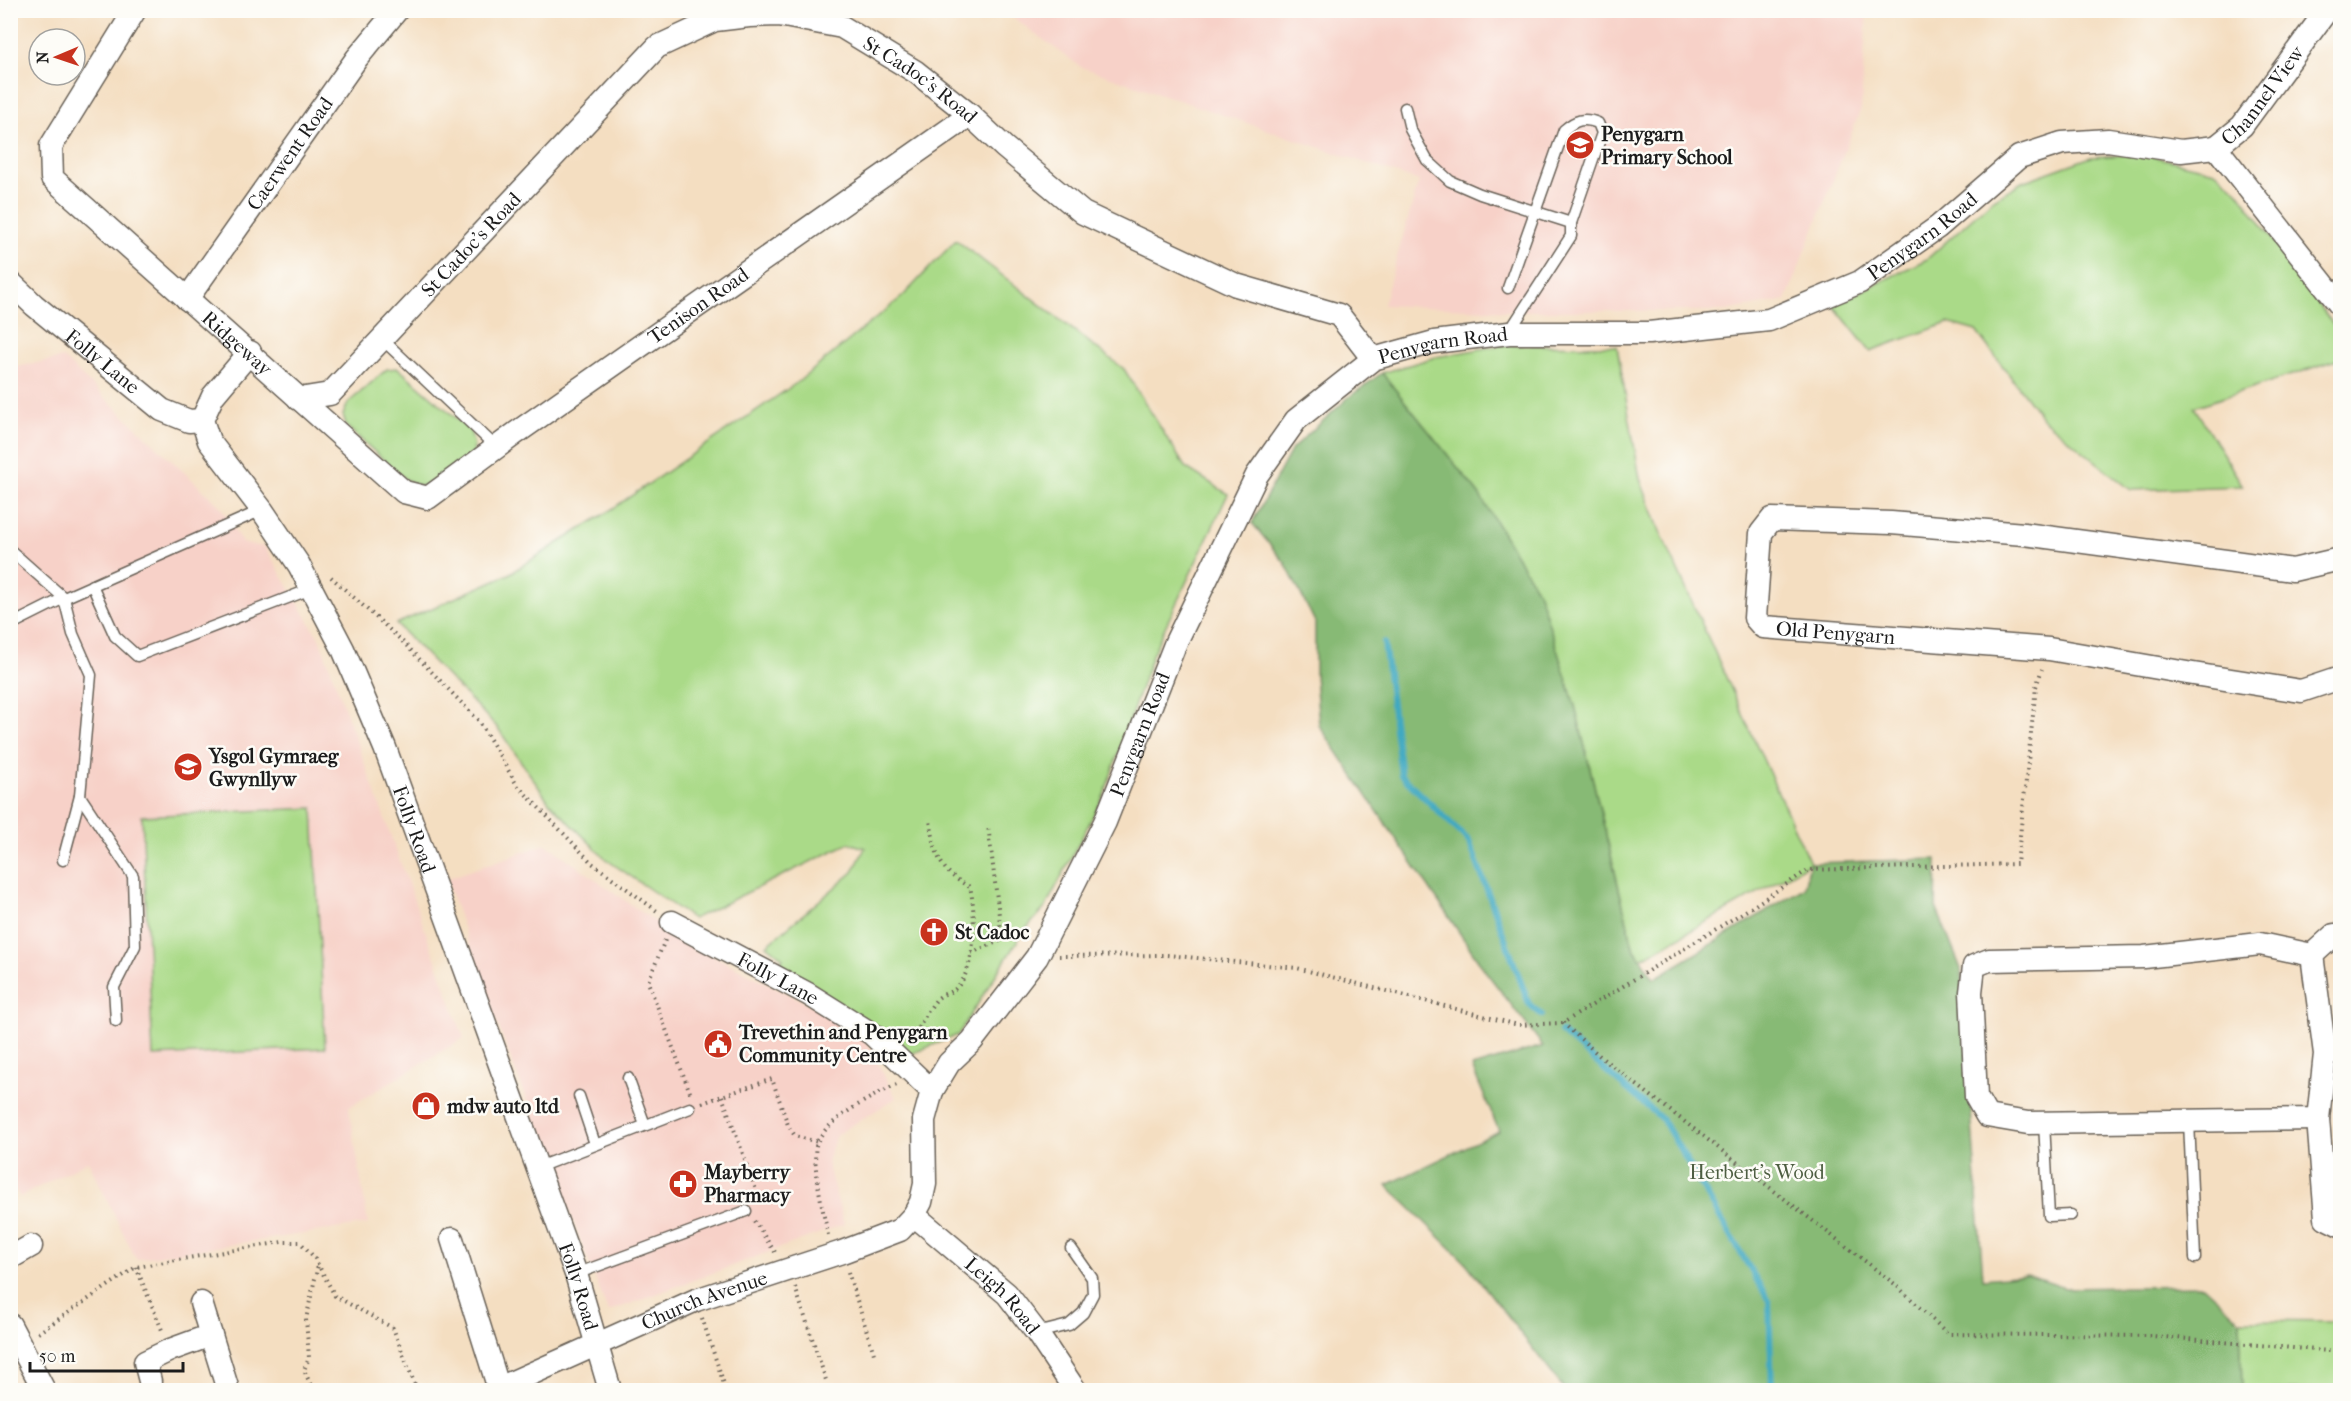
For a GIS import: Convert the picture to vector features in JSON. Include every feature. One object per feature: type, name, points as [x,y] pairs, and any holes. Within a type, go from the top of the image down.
[{"type":"street","name":"Ridgeway","points":[[135,10],[51,146],[52,178],[187,300],[250,352],[299,399],[404,492],[428,498]]},
{"type":"street","name":"Caerwent Road","points":[[187,300],[357,58],[397,10]]},
{"type":"street","name":"Channel View","points":[[2216,147],[2242,126],[2327,10]]},
{"type":"street","name":"St Cadoc's Road","points":[[299,399],[330,394],[657,48],[715,20],[748,13],[779,15],[842,27],[916,72],[970,115],[1004,147],[1083,213],[1236,285],[1339,315],[1373,359]]},
{"type":"street","name":"Tenison Road","points":[[428,498],[496,447],[970,115]]},
{"type":"street","name":"Penygarn Road","points":[[914,1215],[921,1202],[925,1184],[925,1083],[972,1041],[1037,957],[1105,822],[1176,642],[1257,475],[1296,420],[1373,359],[1434,342],[1509,333],[1649,333],[1769,320],[1860,282],[1938,227],[2019,157],[2062,143],[2108,140],[2181,151],[2216,147]]},
{"type":"street","points":[[2216,147],[2340,305]]},
{"type":"street","name":"Folly Lane","points":[[10,282],[34,305],[162,410],[189,421],[202,420]]},
{"type":"street","points":[[202,420],[213,396],[250,352]]},
{"type":"street","name":"Folly Road","points":[[202,420],[209,441],[262,510],[299,565],[343,649],[384,748],[576,1274],[610,1390]]},
{"type":"street","name":"Old Penygarn","points":[[2340,559],[2293,570],[2024,534],[1891,523],[1772,519],[1761,533],[1755,618],[1763,627],[2049,649],[2187,674],[2301,691],[2340,678]]},
{"type":"street","name":"Folly Lane","points":[[672,922],[808,994],[872,1034],[925,1083]]},
{"type":"street","points":[[2312,955],[2334,935],[2340,935]]},
{"type":"street","points":[[2312,955],[2260,944],[2145,957],[1989,960],[1974,966],[1971,992],[1976,1097],[1987,1116],[2028,1123],[2318,1119]]},
{"type":"street","points":[[2312,955],[2325,1054],[2318,1119],[2326,1218],[2340,1225]]},
{"type":"street","name":"Church Avenue","points":[[497,1390],[696,1300],[900,1230],[914,1215]]},
{"type":"street","name":"Leigh Road","points":[[914,1215],[1006,1294],[1037,1333],[1075,1390]]},
{"type":"street","points":[[452,1239],[497,1390]]},
{"type":"street","points":[[10,1258],[30,1246]]},
{"type":"street","points":[[201,1303],[228,1390]]},
{"type":"street","points":[[10,1325],[44,1390]]},
{"type":"street","points":[[150,1381],[145,1362],[212,1335]]},
{"type":"lane","points":[[1405,108],[1410,129],[1427,160],[1449,181],[1480,194],[1571,223]]},
{"type":"lane","points":[[1508,288],[1564,130],[1574,121],[1587,118],[1598,123],[1602,133],[1571,223],[1571,236],[1509,333]]},
{"type":"lane","points":[[382,339],[496,447]]},
{"type":"lane","points":[[10,626],[92,585],[262,510]]},
{"type":"lane","points":[[10,550],[64,598],[73,634],[91,675],[81,796],[63,860]]},
{"type":"lane","points":[[92,585],[115,636],[138,656],[311,589]]},
{"type":"lane","points":[[81,796],[132,876],[135,946],[114,987],[116,1021]]},
{"type":"lane","points":[[628,1078],[645,1125]]},
{"type":"lane","points":[[579,1096],[595,1144]]},
{"type":"lane","points":[[536,1168],[690,1108]]},
{"type":"lane","points":[[2188,1121],[2195,1258]]},
{"type":"lane","points":[[2044,1123],[2049,1216],[2071,1215]]},
{"type":"lane","points":[[576,1274],[746,1210]]},
{"type":"lane","points":[[1037,1333],[1069,1325],[1083,1313],[1093,1294],[1092,1278],[1071,1248]]},
{"type":"path","points":[[299,565],[319,566],[400,639],[479,721],[518,785],[592,863],[672,922],[648,982],[695,1106],[772,1079],[788,1125],[795,1136],[818,1142]]},
{"type":"path","points":[[1037,957],[1167,955],[1298,968],[1518,1025],[1563,1023],[1808,870],[2017,864],[2036,687],[2049,649]]},
{"type":"path","points":[[896,1056],[920,1027],[937,1000],[957,988],[968,964],[974,939],[975,907],[970,887],[953,878],[942,865],[930,821]]},
{"type":"path","points":[[970,953],[1002,940],[988,825]]},
{"type":"path","points":[[1563,1023],[1602,1058],[1896,1285],[1948,1334],[2153,1336],[2340,1353]]},
{"type":"path","points":[[875,1357],[837,1253],[818,1179],[816,1145],[833,1122],[863,1102],[925,1083]]},
{"type":"path","points":[[722,1096],[759,1198],[746,1210],[789,1269],[826,1380]]},
{"type":"path","points":[[21,1344],[136,1267],[282,1242],[300,1242],[318,1264],[335,1296],[393,1328],[417,1390]]},
{"type":"path","points":[[313,1390],[304,1370],[309,1358],[306,1319],[318,1264]]},
{"type":"path","points":[[136,1267],[170,1350]]},
{"type":"path","points":[[696,1300],[726,1390]]},
{"type":"shaded area","name":"Penygarn Primary School","points":[[1867,10],[1861,109],[1786,300],[1725,311],[1510,311],[1383,305],[1419,181],[1081,67],[1004,11]]},
{"type":"shaded area","name":"Ysgol Gymraeg Gwynllyw","points":[[63,358],[221,507],[242,543],[265,547],[320,640],[464,1038],[349,1107],[368,1224],[136,1259],[88,1161],[20,1197],[11,1183],[11,368]]},
{"type":"shaded area","points":[[546,844],[678,938],[838,1019],[869,1046],[896,1098],[836,1135],[827,1162],[844,1224],[608,1312],[496,1020],[446,879]]},
{"type":"green space","points":[[2142,154],[2215,171],[2238,191],[2340,334],[2340,359],[2194,407],[2243,486],[2131,490],[2042,418],[1976,331],[1948,323],[1870,351],[1833,305],[1927,259],[1992,200],[2022,182],[2091,157]]},
{"type":"green space","points":[[956,240],[1124,369],[1185,467],[1228,494],[1152,655],[1104,795],[1045,908],[1023,932],[958,1035],[906,1056],[777,965],[783,958],[767,945],[853,872],[865,848],[849,843],[693,919],[607,860],[549,802],[497,727],[396,624],[509,574],[603,515],[798,382],[903,296]]},
{"type":"green space","points":[[1502,345],[1617,346],[1640,479],[1660,531],[1810,863],[1641,959],[1633,947],[1575,706],[1382,373],[1436,357]]},
{"type":"green space","points":[[398,368],[470,430],[474,445],[473,458],[436,483],[420,486],[405,479],[347,427],[343,415],[348,403],[387,369]]},
{"type":"green space","name":"Herbert's Wood","points":[[1382,373],[1479,494],[1539,593],[1575,706],[1633,947],[1654,979],[1804,888],[1810,863],[1937,859],[1936,907],[1961,969],[1983,1279],[2027,1275],[2065,1288],[2203,1286],[2240,1320],[2242,1390],[1565,1390],[1466,1263],[1387,1185],[1499,1131],[1472,1067],[1543,1046],[1486,972],[1319,725],[1315,675],[1315,622],[1285,563],[1252,523],[1292,449],[1349,397]]},
{"type":"green space","points":[[313,808],[325,1048],[153,1056],[142,816]]},
{"type":"green space","points":[[2240,1320],[2340,1321],[2340,1390],[2242,1390]]},
{"type":"waterway","points":[[1384,642],[1401,775],[1469,841],[1529,1004],[1542,1015]]},
{"type":"waterway","points":[[1561,1032],[1663,1120],[1769,1301],[1772,1390]]},
{"type":"place","name":"Penygarn Primary School","points":[[1580,145]]},
{"type":"place","name":"Ysgol Gymraeg Gwynllyw","points":[[188,767]]},
{"type":"place","name":"St Cadoc","points":[[934,932]]},
{"type":"place","name":"Trevethin and Penygarn Community Centre","points":[[718,1044]]},
{"type":"place","name":"mdw auto ltd","points":[[426,1106]]},
{"type":"place","name":"Mayberry Pharmacy","points":[[683,1184]]}]
